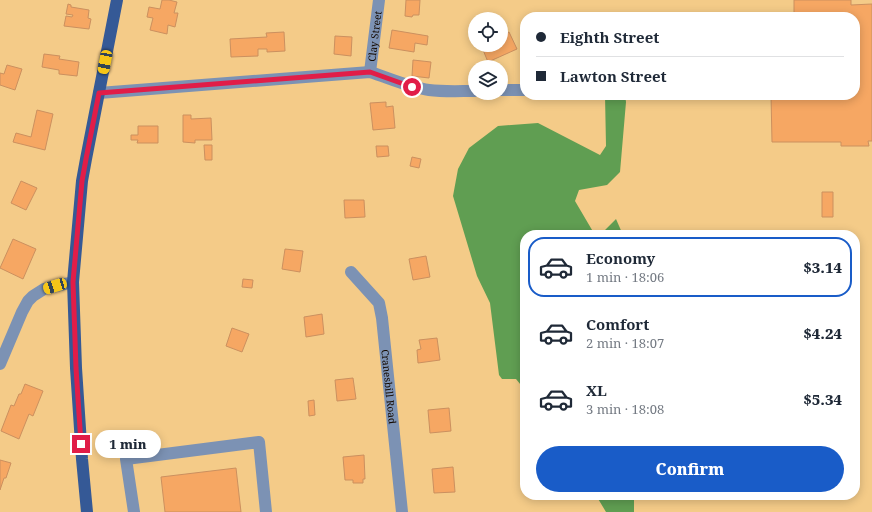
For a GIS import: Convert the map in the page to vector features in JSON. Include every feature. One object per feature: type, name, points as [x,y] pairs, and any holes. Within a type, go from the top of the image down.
[{"type":"main road","points":[[87,512],[76,368],[73,282],[82,181],[117,0]]},
{"type":"street","name":"Clay Street","points":[[370,72],[379,0]]},
{"type":"street","points":[[99,93],[370,72],[412,87],[428,90],[468,91]]},
{"type":"street","points":[[508,90],[520,90]]},
{"type":"street","name":"Cranesbill Road","points":[[351,272],[379,304],[382,318],[402,512]]},
{"type":"street","points":[[0,363],[28,301],[44,289],[73,282]]},
{"type":"street","points":[[134,512],[126,459],[259,442],[266,512]]},
{"type":"shaded area","points":[[605,100],[626,100],[620,172],[607,185],[579,190],[575,201],[592,230],[520,230],[520,384],[516,379],[502,379],[499,375],[490,303],[477,276],[453,196],[458,169],[469,148],[498,126],[538,123],[600,155],[606,146]]},
{"type":"shaded area","points":[[616,219],[621,230],[605,230]]},
{"type":"shaded area","points":[[599,500],[634,500],[634,512],[606,512]]},
{"type":"building","points":[[162,0],[177,2],[174,13],[178,13],[175,27],[168,25],[167,34],[150,30],[153,18],[147,17],[149,7],[160,9]]},
{"type":"building","points":[[406,0],[420,0],[419,15],[413,15],[412,17],[405,16]]},
{"type":"building","points":[[794,0],[851,0],[851,5],[872,4],[872,141],[868,141],[869,146],[841,146],[841,142],[772,142],[771,100],[860,100],[860,12],[794,12]]},
{"type":"building","points":[[68,4],[71,5],[71,7],[89,10],[88,18],[91,19],[89,29],[64,26],[66,16],[72,17],[73,15],[66,14]]},
{"type":"building","points":[[392,30],[428,36],[427,45],[415,43],[414,52],[389,48]]},
{"type":"building","points":[[284,32],[285,51],[267,52],[267,49],[258,49],[258,56],[231,57],[230,39],[267,37],[266,33]]},
{"type":"building","points":[[508,32],[517,49],[492,60],[487,60],[484,52],[508,52]]},
{"type":"building","points":[[335,36],[352,37],[351,56],[334,54]]},
{"type":"building","points":[[44,54],[60,56],[59,59],[79,62],[77,76],[59,74],[59,70],[42,67]]},
{"type":"building","points":[[413,60],[431,62],[429,78],[412,76]]},
{"type":"building","points":[[7,65],[22,69],[15,90],[0,85],[0,73],[4,74]]},
{"type":"building","points":[[386,102],[386,107],[393,106],[395,128],[373,130],[370,103]]},
{"type":"building","points":[[37,110],[53,114],[45,150],[13,142],[16,133],[31,137]]},
{"type":"building","points":[[183,115],[191,115],[191,119],[211,118],[212,140],[195,140],[195,143],[183,142]]},
{"type":"building","points":[[138,126],[158,126],[158,143],[137,143],[138,140],[131,140],[131,135],[138,135]]},
{"type":"building","points":[[204,145],[212,145],[212,160],[205,160]]},
{"type":"building","points":[[376,146],[388,146],[389,156],[377,157]]},
{"type":"building","points":[[412,157],[421,159],[419,168],[410,166]]},
{"type":"building","points":[[21,181],[37,188],[26,210],[11,203]]},
{"type":"building","points":[[822,192],[833,192],[833,217],[822,217]]},
{"type":"building","points":[[344,200],[364,200],[365,217],[345,218]]},
{"type":"building","points":[[13,239],[36,249],[23,279],[0,268]]},
{"type":"building","points":[[285,249],[303,251],[300,272],[282,269]]},
{"type":"building","points":[[426,256],[430,277],[413,280],[409,259]]},
{"type":"building","points":[[243,279],[253,280],[252,288],[242,287]]},
{"type":"building","points":[[322,314],[324,334],[306,337],[304,317]]},
{"type":"building","points":[[232,328],[249,334],[242,352],[226,346]]},
{"type":"building","points":[[437,338],[440,360],[418,363],[417,350],[421,349],[419,340]]},
{"type":"building","points":[[353,378],[356,399],[337,401],[335,380]]},
{"type":"building","points":[[25,384],[43,391],[33,416],[29,414],[19,439],[1,431],[11,405],[14,406]]},
{"type":"building","points":[[314,400],[315,415],[309,416],[308,401]]},
{"type":"building","points":[[449,408],[451,431],[430,433],[428,410]]},
{"type":"building","points":[[364,455],[365,479],[363,479],[363,483],[353,483],[353,480],[345,480],[343,457]]},
{"type":"building","points":[[0,460],[11,463],[0,490]]},
{"type":"building","points":[[453,467],[455,492],[434,493],[432,469]]},
{"type":"building","points":[[236,468],[241,512],[165,512],[161,477]]},
{"type":"route","points":[[81,444],[76,368],[73,282],[82,181],[99,93],[370,72],[412,87]]}]
